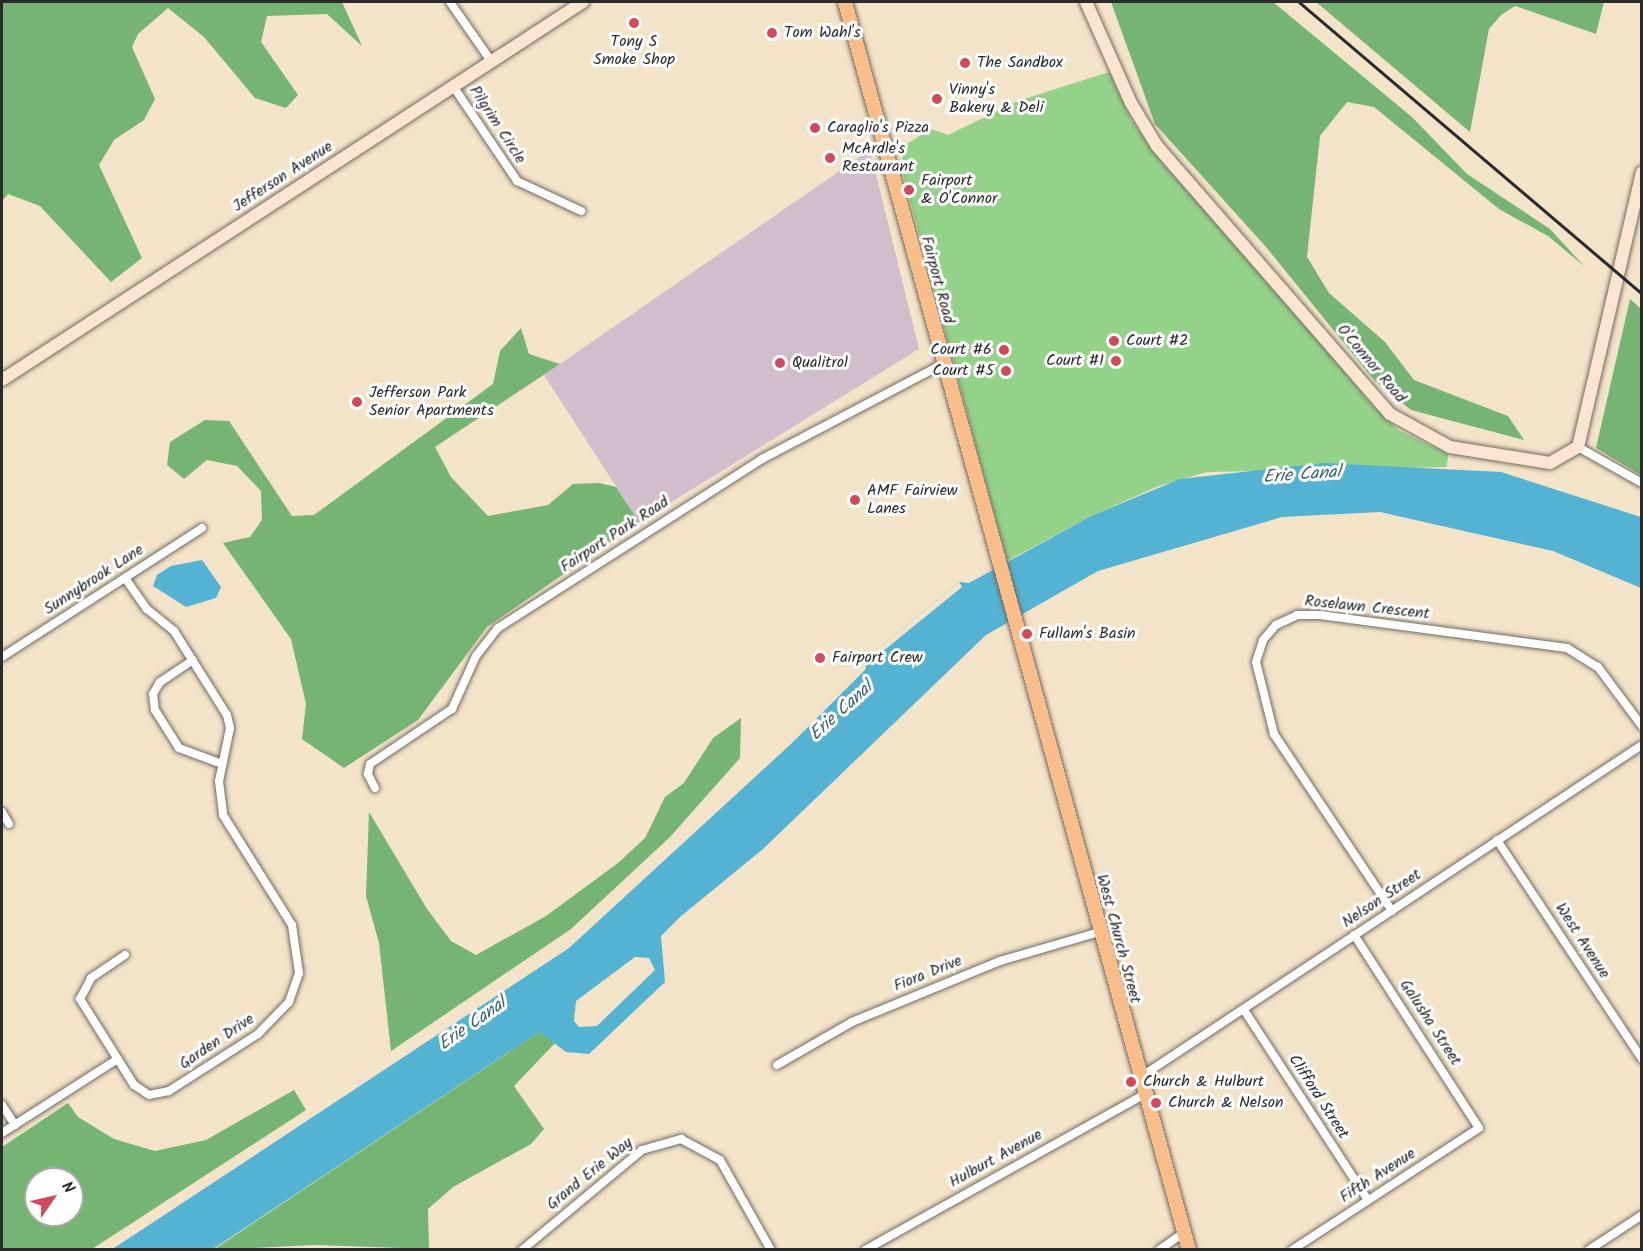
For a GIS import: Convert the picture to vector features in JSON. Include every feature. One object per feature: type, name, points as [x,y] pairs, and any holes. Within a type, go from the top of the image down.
[{"type":"main road","name":"Fairport Road","points":[[845,2],[1018,636]]},
{"type":"main road","name":"West Church Street","points":[[1018,636],[1138,1078],[1182,1234],[1189,1250]]},
{"type":"street","points":[[450,2],[491,61]]},
{"type":"street","name":"Jefferson Avenue","points":[[2,380],[583,2]]},
{"type":"street","name":"O'Connor Road","points":[[1086,2],[1131,104],[1157,146],[1390,414],[1431,440],[1479,453],[1550,463],[1578,447]]},
{"type":"street","name":"Pilgrim Circle","points":[[453,86],[517,181],[581,211]]},
{"type":"street","points":[[1641,172],[1578,447],[1641,483]]},
{"type":"street","name":"Fairport Park Road","points":[[375,788],[368,774],[370,764],[452,709],[476,656],[498,628],[762,459],[943,364]]},
{"type":"street","name":"Sunnybrook Lane","points":[[2,657],[202,528]]},
{"type":"street","name":"Garden Drive","points":[[125,578],[193,660],[227,715],[230,728],[222,764],[223,815],[298,943],[295,988],[280,1015],[258,1034],[164,1093],[139,1090],[116,1060],[80,999],[91,978],[125,955]]},
{"type":"street","name":"Roselawn Crescent","points":[[1392,910],[1274,734],[1256,662],[1263,640],[1276,625],[1297,615],[1320,615],[1567,648],[1604,674],[1641,726]]},
{"type":"street","points":[[193,660],[160,682],[153,694],[155,710],[179,748],[222,764]]},
{"type":"street","name":"Nelson Street","points":[[1138,1078],[1244,1010],[1641,745]]},
{"type":"street","points":[[2,812],[9,824]]},
{"type":"street","name":"West Avenue","points":[[1497,840],[1641,1059]]},
{"type":"street","name":"Fiora Drive","points":[[777,1065],[852,1022],[1000,961],[1099,932]]},
{"type":"street","name":"Galusha Street","points":[[1354,935],[1479,1128]]},
{"type":"street","name":"Clifford Street","points":[[1244,1010],[1368,1200]]},
{"type":"street","points":[[2,1133],[116,1060]]},
{"type":"street","name":"Hulburt Avenue","points":[[865,1250],[1143,1095]]},
{"type":"street","points":[[2,1105],[15,1125]]},
{"type":"street","name":"Fifth Avenue","points":[[1292,1250],[1479,1128]]},
{"type":"street","name":"Grand Erie Way","points":[[522,1250],[642,1150],[681,1139],[720,1160],[771,1250]]},
{"type":"street","points":[[1589,1250],[1641,1215]]},
{"type":"street","points":[[1159,1250],[1182,1234]]},
{"type":"shaded area","points":[[870,150],[919,349],[639,522],[544,375]]},
{"type":"green space","points":[[2,2],[342,2],[362,46],[327,14],[267,16],[261,42],[298,95],[286,108],[255,98],[204,37],[168,8],[138,34],[132,47],[155,99],[144,120],[114,140],[99,165],[142,258],[111,282],[40,206],[8,194],[2,201]]},
{"type":"green space","points":[[1111,2],[1273,2],[1412,117],[1467,174],[1550,229],[1584,266],[1548,236],[1499,209],[1374,107],[1347,102],[1320,136],[1307,257],[1329,293],[1385,342],[1414,380],[1508,416],[1524,440],[1411,410],[1374,380],[1266,247],[1155,124]]},
{"type":"green space","points":[[1316,2],[1604,2],[1596,34],[1515,6],[1501,15],[1489,29],[1470,132]]},
{"type":"green space","points":[[1109,72],[1132,121],[1164,165],[1284,297],[1372,405],[1398,430],[1448,454],[1447,467],[1207,472],[1159,486],[1091,516],[1007,561],[903,174],[902,147],[931,129],[948,135],[1018,101]]},
{"type":"green space","points":[[1630,299],[1641,309],[1641,475],[1596,448]]},
{"type":"green space","points":[[521,328],[529,354],[560,364],[435,447],[451,477],[488,516],[548,505],[573,484],[599,483],[616,487],[639,522],[487,627],[418,720],[344,768],[302,739],[306,704],[291,639],[223,543],[250,537],[262,520],[261,491],[237,466],[207,460],[184,479],[167,465],[170,442],[205,420],[229,421],[292,516],[314,515],[493,384],[500,351]]},
{"type":"green space","points":[[741,718],[740,758],[670,837],[571,929],[391,1051],[379,943],[366,896],[369,812],[427,909],[451,941],[476,955],[546,916],[618,863],[645,838],[665,797],[684,783],[713,738]]},
{"type":"green space","points":[[539,1032],[556,1042],[514,1086],[544,1129],[531,1144],[453,1187],[428,1209],[429,1249],[315,1245],[213,1250]]},
{"type":"green space","points":[[294,1090],[306,1110],[92,1249],[2,1249],[2,1147],[68,1103],[78,1117],[114,1139],[155,1151],[206,1140]]},
{"type":"water","name":"Erie Canal","points":[[1324,463],[1501,472],[1641,517],[1641,588],[1553,551],[1380,512],[1282,517],[1098,571],[986,635],[763,849],[680,917],[661,936],[665,982],[589,1054],[566,1052],[539,1032],[213,1249],[111,1250],[569,948],[791,744],[865,670],[869,656],[959,582],[969,583],[1091,516],[1180,479]],"holes":[[[635,957],[649,958],[655,970],[597,1026],[579,1027],[574,1021],[576,1001]]]},
{"type":"water","points":[[202,560],[221,587],[216,598],[186,607],[153,586],[157,575],[171,566]]},
{"type":"pier","points":[[959,582],[962,587],[866,665],[869,656]]},
{"type":"railway","points":[[1299,2],[1642,294]]},
{"type":"place","name":"Tony S Smoke Shop","points":[[634,23]]},
{"type":"place","name":"Tom Wahl's","points":[[772,33]]},
{"type":"place","name":"The Sandbox","points":[[965,63]]},
{"type":"place","name":"Vinny's Bakery & Deli","points":[[937,99]]},
{"type":"place","name":"Caraglio's Pizza","points":[[815,128]]},
{"type":"place","name":"McArdle's Restaurant","points":[[830,158]]},
{"type":"place","name":"Fairport & O'Connor","points":[[909,190]]},
{"type":"place","name":"Court #2","points":[[1114,341]]},
{"type":"place","name":"Court #6","points":[[1004,350]]},
{"type":"place","name":"Court #1","points":[[1116,361]]},
{"type":"place","name":"Qualitrol","points":[[780,363]]},
{"type":"place","name":"Court #5","points":[[1006,371]]},
{"type":"place","name":"Jefferson Park Senior Apartments","points":[[357,402]]},
{"type":"place","name":"AMF Fairview Lanes","points":[[855,500]]},
{"type":"place","name":"Fullam's Basin","points":[[1027,634]]},
{"type":"place","name":"Fairport Crew","points":[[820,658]]},
{"type":"place","name":"Church & Hulburt","points":[[1131,1082]]},
{"type":"place","name":"Church & Nelson","points":[[1156,1103]]}]
